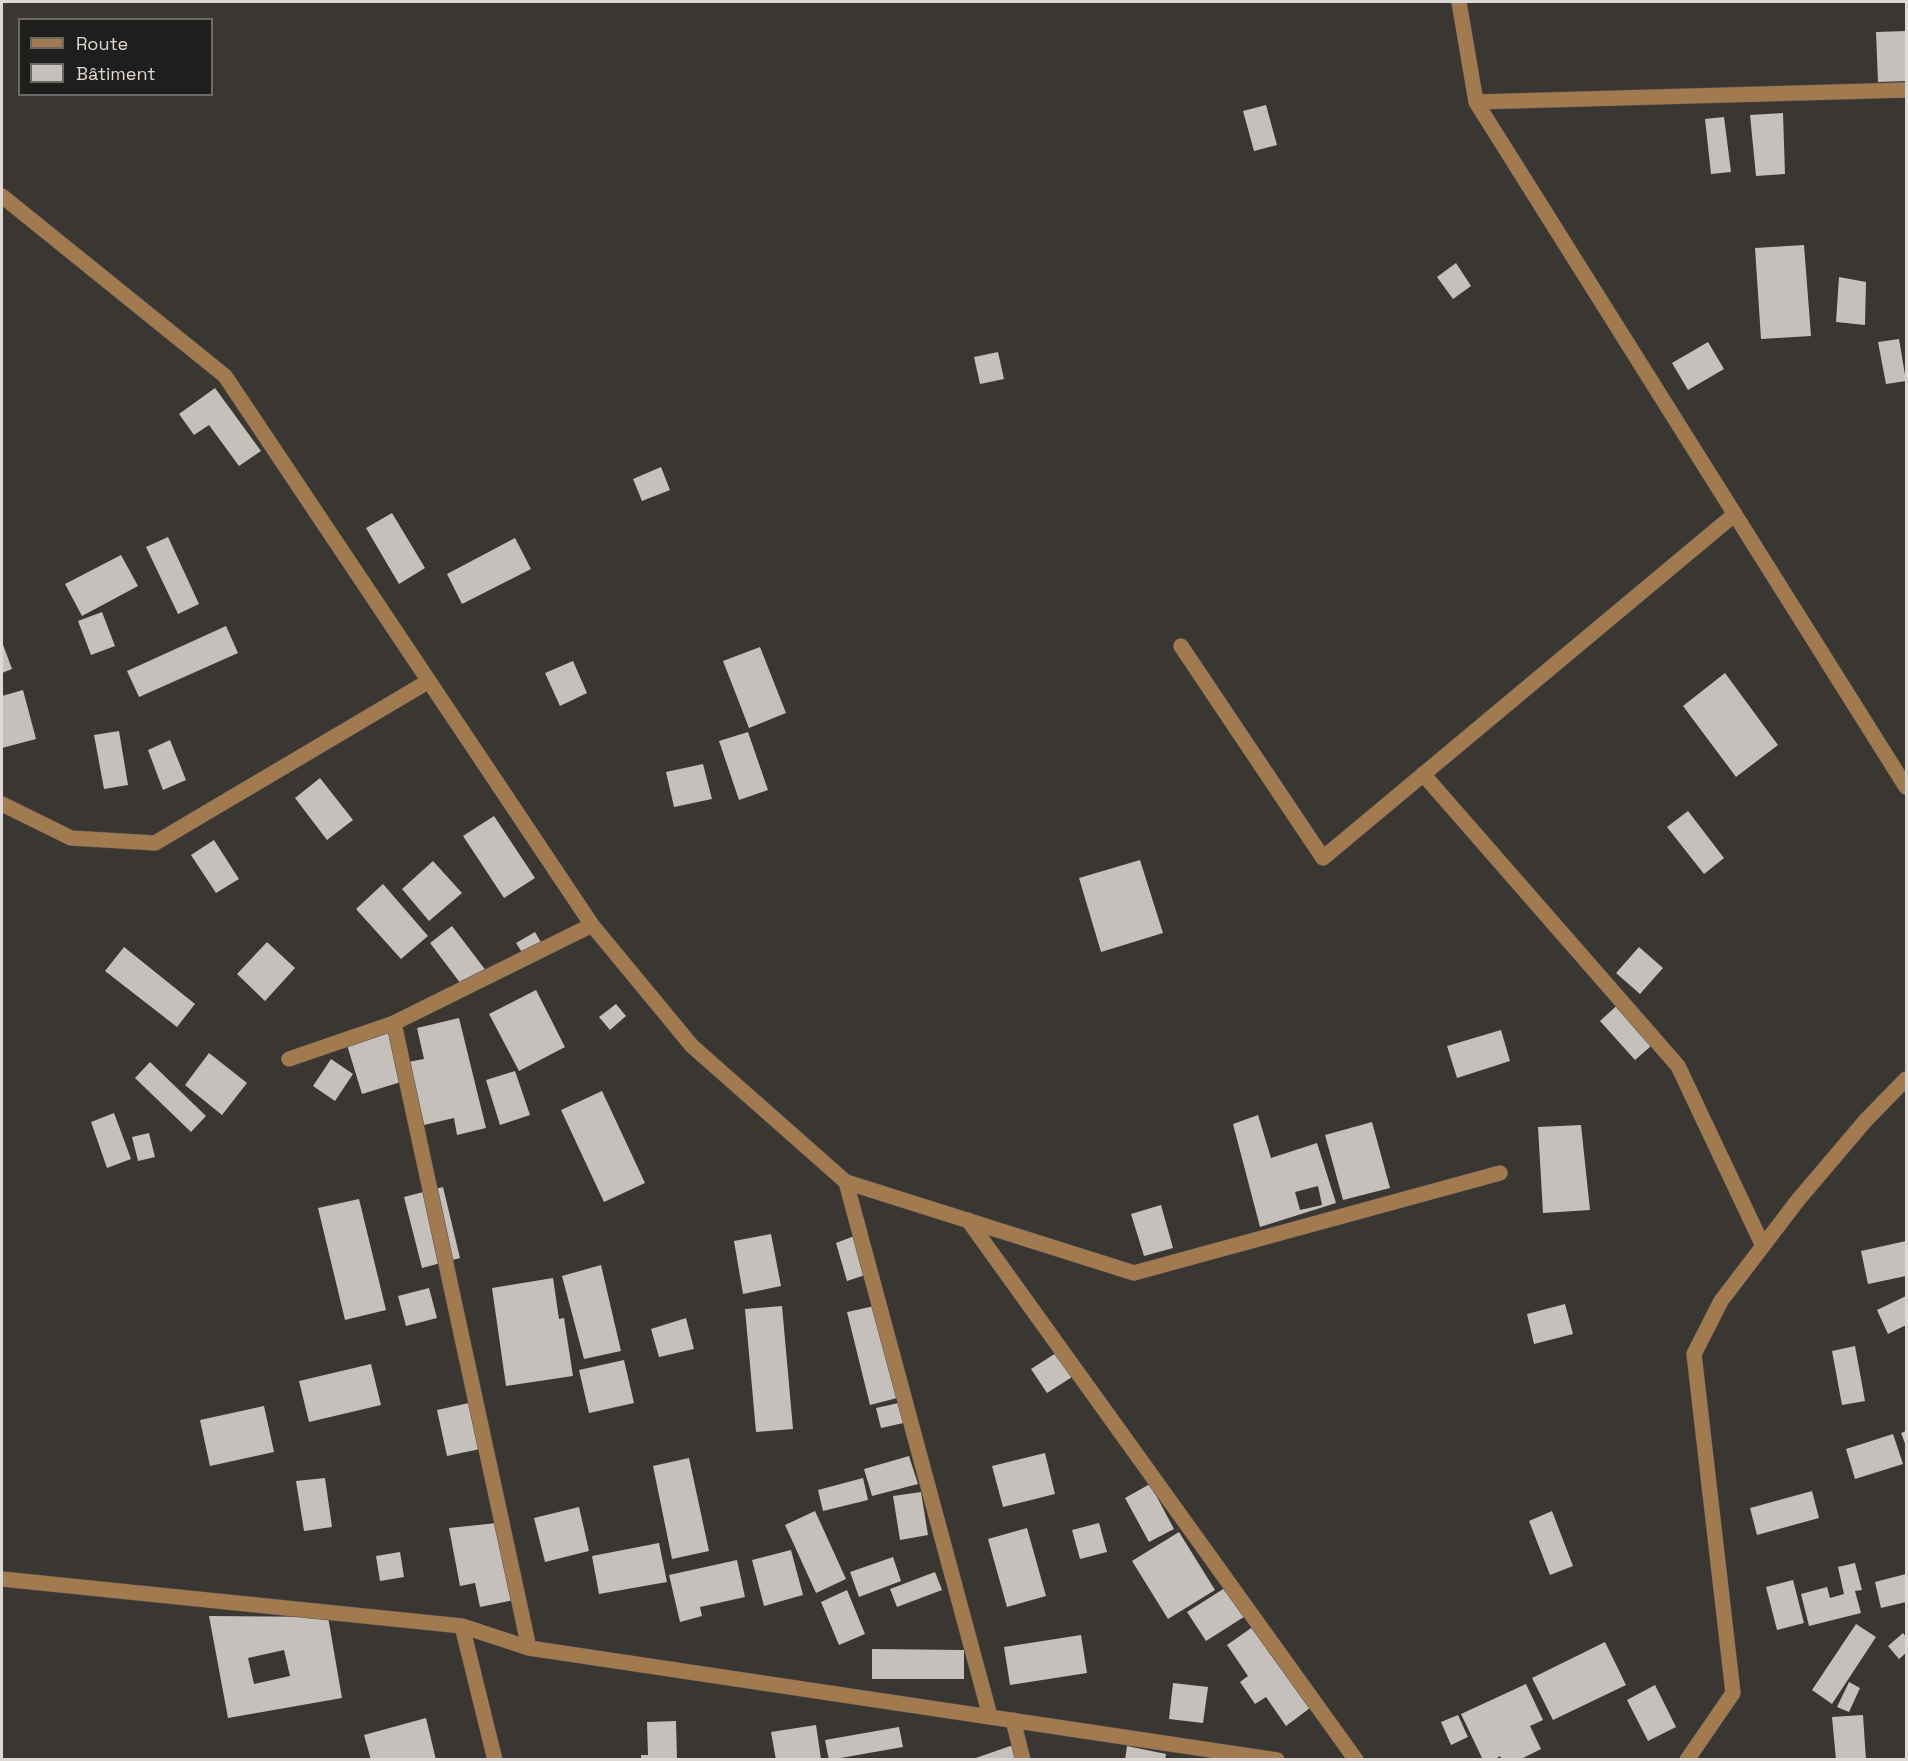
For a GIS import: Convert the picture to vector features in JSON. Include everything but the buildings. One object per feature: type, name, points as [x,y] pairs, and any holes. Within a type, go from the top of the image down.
[{"type":"street","points":[[1459,2],[1476,102],[1906,786]]},
{"type":"street","points":[[1476,102],[1906,90]]},
{"type":"street","points":[[2,196],[225,376],[592,925],[692,1046],[846,1182],[1134,1273],[1500,1173]]},
{"type":"street","points":[[1181,646],[1323,858],[1735,514]]},
{"type":"street","points":[[2,804],[71,838],[155,843],[429,681]]},
{"type":"street","points":[[1423,774],[1678,1066],[1763,1246]]},
{"type":"street","points":[[289,1059],[393,1023],[592,925]]},
{"type":"street","points":[[393,1023],[529,1648]]},
{"type":"street","points":[[1687,1760],[1733,1693],[1694,1354],[1721,1301],[1798,1200],[1858,1128],[1906,1078]]},
{"type":"street","points":[[846,1182],[990,1716]]},
{"type":"street","points":[[968,1220],[1356,1760]]},
{"type":"street","points":[[2,1579],[462,1626],[529,1648],[1277,1760]]},
{"type":"street","points":[[462,1626],[495,1760]]},
{"type":"street","points":[[1013,1720],[1023,1760]]}]
